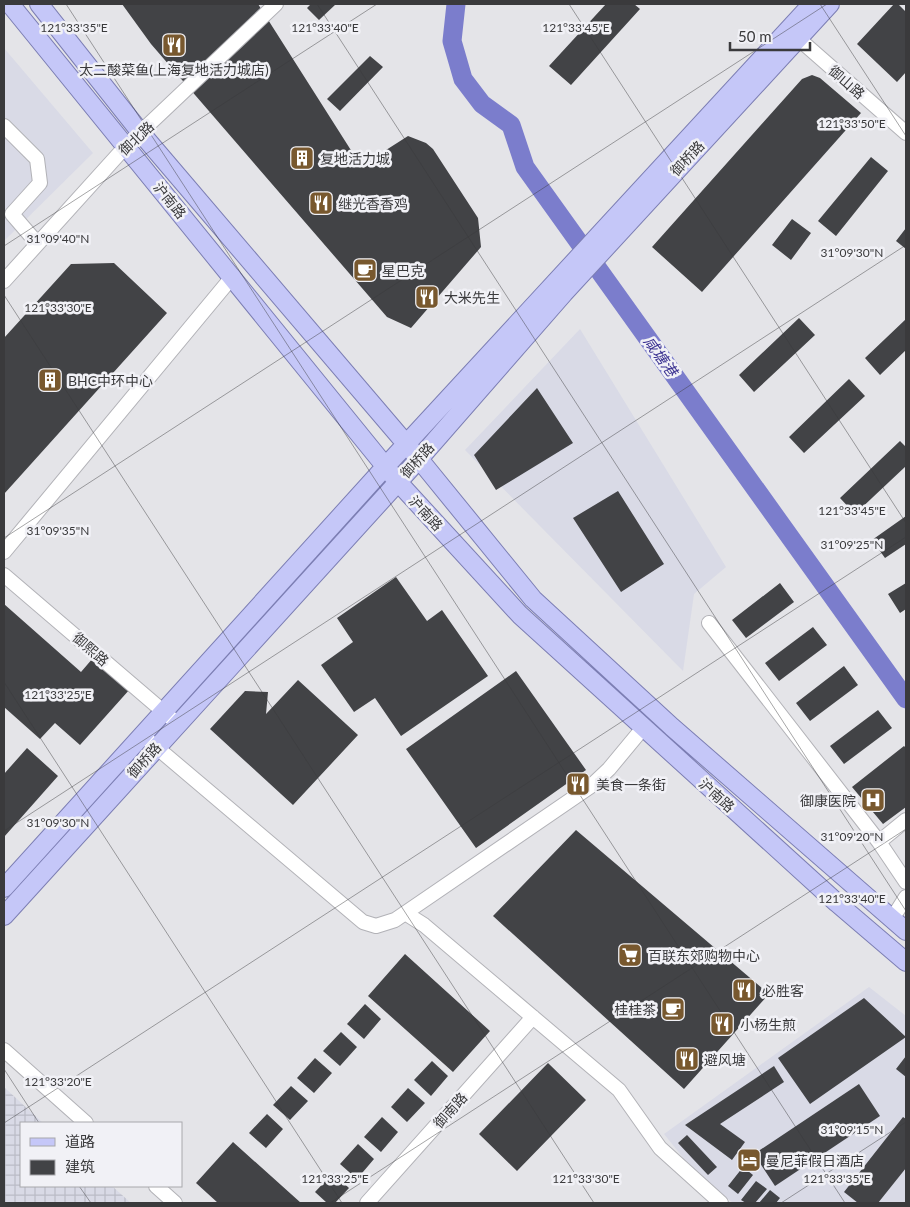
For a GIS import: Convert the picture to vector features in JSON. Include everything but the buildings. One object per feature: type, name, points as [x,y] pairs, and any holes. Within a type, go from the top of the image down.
[{"type":"main road","name":"沪南路","points":[[10,4],[233,276],[398,482],[520,615],[643,728],[906,962]]},
{"type":"main road","name":"沪南路","points":[[39,4],[142,133],[419,459],[533,599],[672,727],[906,931]]},
{"type":"main road","name":"御桥路","points":[[793,34],[812,4]]},
{"type":"main road","name":"御桥路","points":[[4,888],[386,466],[559,288],[793,34],[830,4]]},
{"type":"main road","name":"御桥路","points":[[4,916],[156,746],[419,459],[559,288]]},
{"type":"street","name":"御北路","points":[[4,281],[126,146],[142,133],[276,4]]},
{"type":"street","name":"御山路","points":[[793,34],[906,133]]},
{"type":"street","points":[[4,126],[36,158],[40,183],[12,214],[38,243]]},
{"type":"street","points":[[4,552],[233,276]]},
{"type":"street","name":"御熙路","points":[[4,574],[178,724]]},
{"type":"street","points":[[710,623],[879,842],[906,882]]},
{"type":"street","points":[[142,735],[363,922],[376,926],[385,924],[404,913],[591,786],[643,728]]},
{"type":"street","points":[[879,842],[906,820]]},
{"type":"street","points":[[892,918],[906,897]]},
{"type":"street","points":[[404,913],[424,925],[619,1090],[660,1148],[721,1203]]},
{"type":"street","name":"御南路","points":[[366,1203],[533,1017]]},
{"type":"street","points":[[4,1050],[85,1122]]},
{"type":"street","points":[[157,1187],[175,1203]]},
{"type":"shaded area","points":[[4,48],[93,153],[4,241]]},
{"type":"shaded area","points":[[580,329],[726,567],[694,594],[683,671],[465,450]]},
{"type":"shaded area","points":[[869,987],[906,1016],[906,1203],[733,1203],[693,1170],[664,1134]]},
{"type":"shaded area","points":[[4,1087],[42,1122],[20,1122],[20,1187],[113,1187],[131,1203],[4,1203]]},
{"type":"waterway","name":"咸塘港","points":[[456,4],[452,41],[463,79],[482,104],[511,125],[525,167],[906,699]]},
{"type":"place","name":"太二酸菜鱼(上海复地活力城店)","points":[[174,45]]},
{"type":"place","name":"复地活力城","points":[[302,158]]},
{"type":"place","name":"继光香香鸡","points":[[321,203]]},
{"type":"place","name":"星巴克","points":[[365,270]]},
{"type":"place","name":"大米先生","points":[[427,297]]},
{"type":"place","name":"BHC中环中心","points":[[50,380]]},
{"type":"place","name":"美食一条街","points":[[578,784]]},
{"type":"place","name":"御康医院","points":[[873,800]]},
{"type":"place","name":"百联东郊购物中心","points":[[630,955]]},
{"type":"place","name":"必胜客","points":[[744,990]]},
{"type":"place","name":"桂桂茶","points":[[673,1009]]},
{"type":"place","name":"小杨生煎","points":[[722,1024]]},
{"type":"place","name":"避风塘","points":[[687,1059]]},
{"type":"place","name":"曼尼菲假日酒店","points":[[749,1160]]}]
